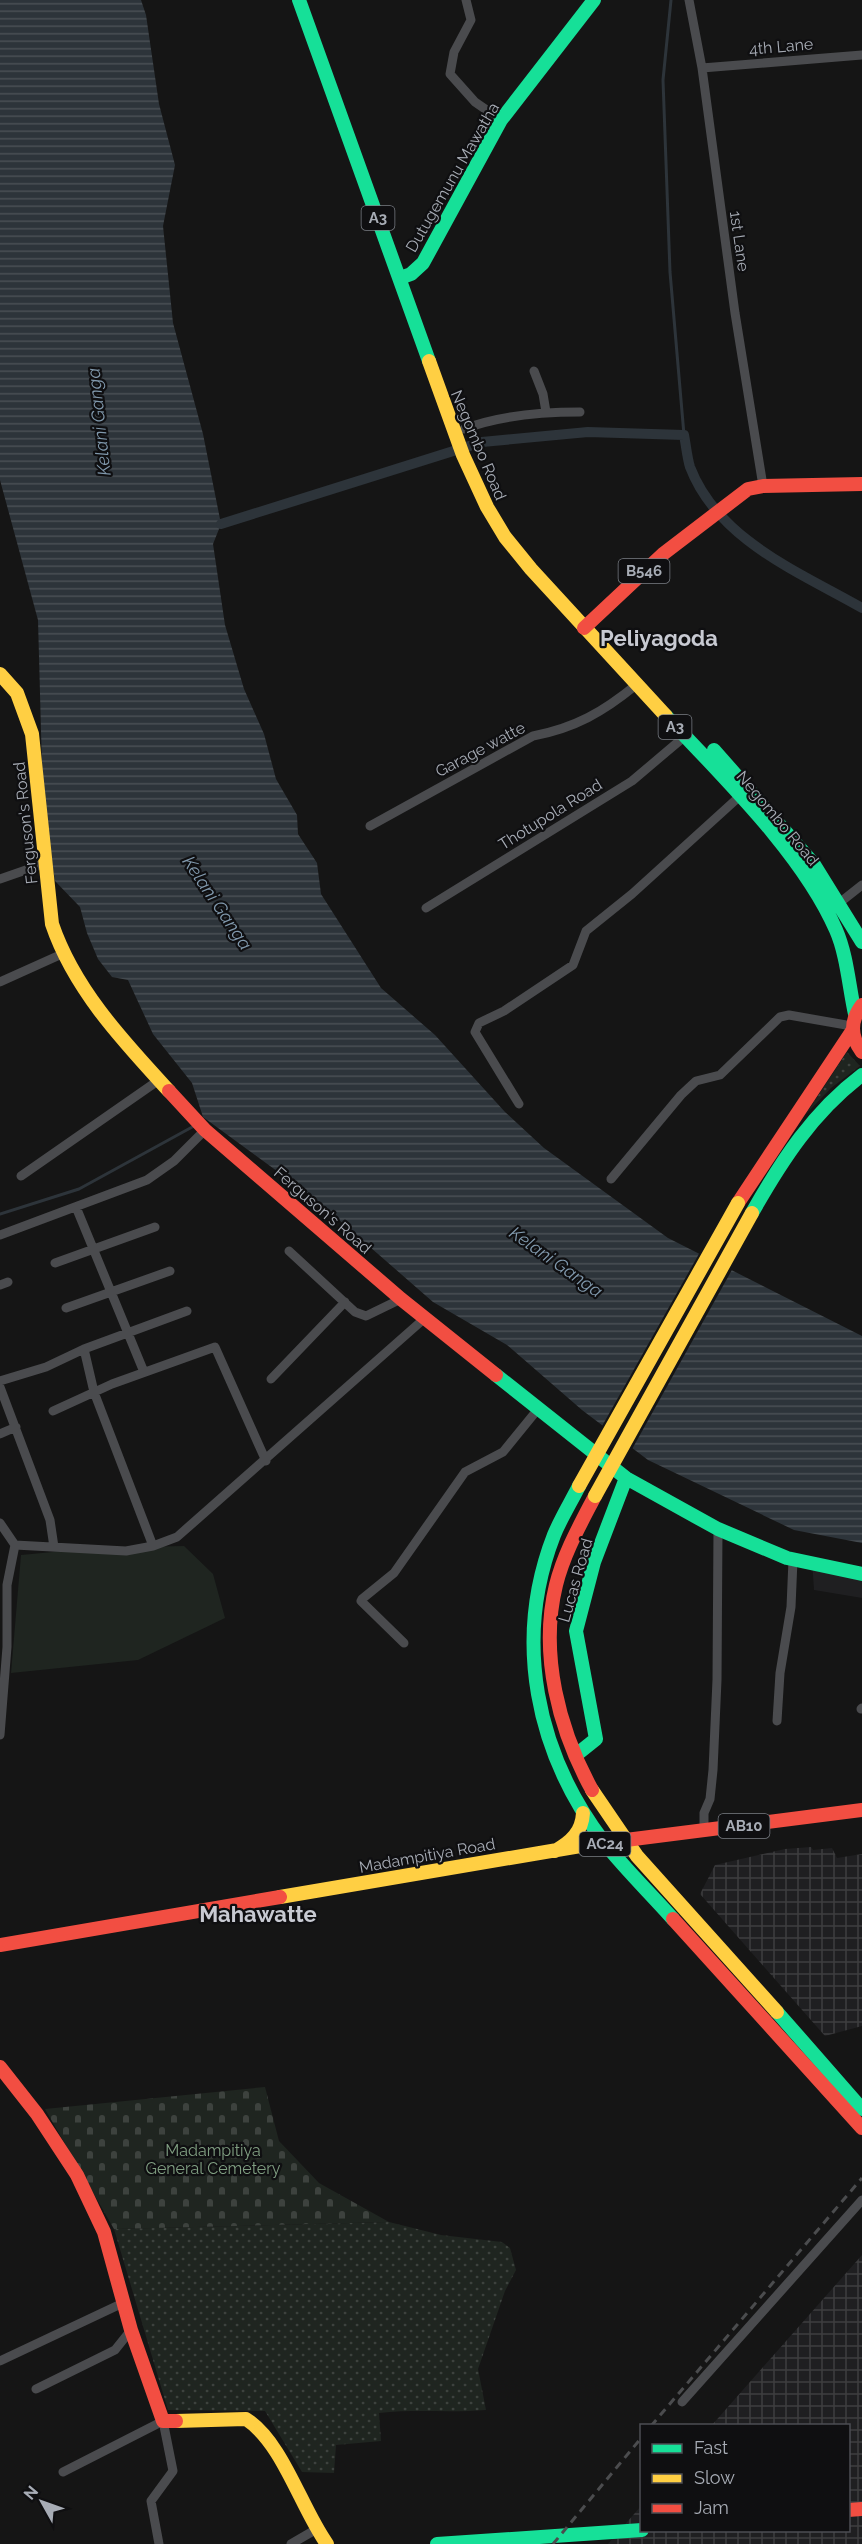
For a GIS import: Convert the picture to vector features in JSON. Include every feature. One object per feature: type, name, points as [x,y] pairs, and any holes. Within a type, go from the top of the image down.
[{"type":"main road","name":"Negombo Road","points":[[299,0],[406,277]]},
{"type":"main road","name":"Negombo Road","points":[[311,0],[462,433],[475,485],[505,537],[757,796],[813,863],[862,942]]},
{"type":"main road","name":"Dutugemunu Mawatha","points":[[406,277],[423,263],[501,120],[559,42],[594,0]]},
{"type":"main road","name":"B546","points":[[588,624],[699,525],[736,496],[763,486],[862,484]]},
{"type":"main road","name":"Negombo Road","points":[[588,624],[636,684],[778,840],[826,909],[844,954],[855,1019],[856,1044],[862,1052]]},
{"type":"main road","name":"Ferguson's Road","points":[[0,674],[10,681],[24,708],[32,734],[52,924],[62,954],[116,1034],[205,1130],[401,1299],[626,1478],[718,1529],[793,1560],[862,1574]]},
{"type":"main road","name":"AC24","points":[[855,1019],[738,1203],[579,1486],[554,1535],[536,1599],[533,1668],[543,1724],[583,1813],[604,1842],[862,2128]]},
{"type":"main road","name":"AC24","points":[[862,1075],[827,1102],[802,1131],[752,1213],[571,1541],[552,1603],[551,1667],[562,1720],[576,1755],[598,1800],[625,1840],[862,2109]]},
{"type":"main road","name":"Lucas Road","points":[[576,1755],[596,1739],[576,1631],[594,1562],[626,1478]]},
{"type":"main road","name":"Madampitiya Road","points":[[0,1945],[604,1842],[862,1810]]},
{"type":"main road","points":[[555,1851],[578,1834],[584,1821],[583,1813]]},
{"type":"main road","points":[[642,1861],[643,1845],[651,1836]]},
{"type":"main road","points":[[0,2067],[37,2114],[77,2175],[104,2232],[131,2330],[163,2421],[246,2419],[256,2423],[288,2475],[315,2530],[327,2544]]},
{"type":"main road","points":[[437,2544],[640,2530]]},
{"type":"street","points":[[466,0],[471,20],[454,52],[450,74],[476,102],[501,120]]},
{"type":"street","name":"1st Lane","points":[[689,0],[702,68],[735,313],[763,486]]},
{"type":"street","name":"4th Lane","points":[[702,68],[862,55]]},
{"type":"street","points":[[534,371],[543,394],[546,412]]},
{"type":"street","points":[[462,433],[480,423],[546,412],[580,412]]},
{"type":"street","name":"Garage watte","points":[[370,826],[532,736],[563,730],[608,707],[636,684]]},
{"type":"street","name":"Thotupola Road","points":[[426,908],[632,781],[684,736]]},
{"type":"street","points":[[519,1104],[475,1032],[479,1023],[566,972],[573,965],[586,931],[640,887],[740,796]]},
{"type":"street","points":[[0,879],[46,863]]},
{"type":"street","points":[[838,904],[862,885]]},
{"type":"street","points":[[0,982],[62,954]]},
{"type":"street","points":[[611,1179],[681,1095],[696,1082],[720,1075],[780,1017],[789,1015],[855,1019]]},
{"type":"street","points":[[21,1176],[159,1080]]},
{"type":"street","points":[[0,1235],[158,1174],[205,1130]]},
{"type":"street","points":[[76,1207],[113,1292],[144,1372]]},
{"type":"street","points":[[55,1263],[155,1227]]},
{"type":"street","points":[[289,1251],[355,1312],[366,1316],[401,1299]]},
{"type":"street","points":[[66,1308],[170,1271]]},
{"type":"street","points":[[272,1379],[345,1302]]},
{"type":"street","points":[[0,1381],[46,1367],[84,1348],[187,1311]]},
{"type":"street","points":[[15,1545],[126,1551],[153,1546],[177,1537],[266,1461],[425,1318]]},
{"type":"street","points":[[53,1411],[144,1372],[215,1347],[266,1461]]},
{"type":"street","points":[[84,1348],[94,1392],[153,1546]]},
{"type":"street","points":[[0,1387],[52,1528],[54,1547]]},
{"type":"street","points":[[404,1643],[361,1601],[362,1599],[394,1573],[465,1472],[503,1452],[538,1409]]},
{"type":"street","points":[[0,1434],[16,1427]]},
{"type":"street","points":[[0,1523],[15,1545],[7,1585],[7,1647],[0,1735]]},
{"type":"street","points":[[704,1830],[704,1813],[712,1777],[717,1680],[718,1529]]},
{"type":"street","points":[[777,1721],[780,1673],[791,1607],[793,1560]]},
{"type":"street","points":[[682,2402],[862,2200]]},
{"type":"street","points":[[0,2361],[125,2302]]},
{"type":"street","points":[[36,2389],[115,2350],[131,2330]]},
{"type":"street","points":[[63,2472],[163,2421],[173,2471],[153,2495],[151,2501],[159,2544]]},
{"type":"street","points":[[291,2544],[315,2530]]},
{"type":"shaded area","points":[[812,1561],[862,1572],[862,1598],[814,1590]]},
{"type":"shaded area","points":[[811,1847],[813,1850],[832,1848],[837,1858],[862,1854],[862,2026],[825,2036],[700,1894],[715,1865],[785,1849]]},
{"type":"shaded area","points":[[862,2255],[862,2544],[608,2544],[640,2507],[640,2532],[850,2532],[850,2424],[713,2424]]},
{"type":"green space","points":[[847,1052],[860,1066],[831,1088],[806,1114]]},
{"type":"green space","points":[[184,1546],[213,1574],[225,1618],[138,1660],[11,1673],[21,1555],[94,1548]]},
{"type":"green space","name":"Madampitiya General Cemetery","points":[[265,2087],[279,2141],[319,2183],[389,2222],[114,2229],[45,2109]]},
{"type":"green space","points":[[389,2222],[441,2235],[502,2242],[510,2248],[516,2270],[505,2291],[478,2369],[486,2410],[379,2413],[381,2441],[336,2445],[334,2473],[302,2472],[265,2411],[168,2410],[114,2229]]},
{"type":"water","name":"Kelani Ganga","points":[[0,0],[141,0],[146,15],[159,104],[175,165],[163,226],[173,323],[203,434],[221,524],[213,544],[225,625],[244,689],[264,734],[276,779],[297,815],[298,834],[317,863],[321,894],[381,988],[435,1035],[505,1112],[544,1148],[668,1238],[862,1336],[862,1543],[794,1530],[648,1460],[582,1410],[507,1345],[433,1302],[315,1199],[203,1117],[192,1083],[153,1034],[128,980],[112,977],[98,959],[87,933],[80,907],[55,881],[43,804],[38,620],[0,480]]},
{"type":"pier","points":[[700,1252],[733,1268],[631,1451],[601,1428]]},
{"type":"waterway","points":[[671,0],[663,80],[670,272],[684,435]]},
{"type":"waterway","points":[[221,524],[482,442],[588,432],[684,435],[690,467],[703,493],[720,515],[740,534],[787,567],[862,608]]},
{"type":"waterway","points":[[0,1214],[79,1189],[194,1126]]},
{"type":"railway","points":[[653,2424],[862,2178]]},
{"type":"railway","points":[[553,2544],[640,2439]]},
{"type":"traffic: fast","points":[[299,0],[429,361]]},
{"type":"traffic: fast","points":[[400,278],[411,274],[423,263],[501,120],[594,0]]},
{"type":"traffic: fast","points":[[666,716],[760,817],[804,873],[822,901],[843,950],[855,1014]]},
{"type":"traffic: fast","points":[[714,750],[813,863],[862,942]]},
{"type":"traffic: fast","points":[[752,1213],[800,1138],[828,1105],[862,1075]]},
{"type":"traffic: fast","points":[[496,1375],[626,1478],[718,1529],[787,1558],[862,1574]]},
{"type":"traffic: fast","points":[[576,1755],[596,1739],[576,1631],[594,1562],[626,1478]]},
{"type":"traffic: fast","points":[[579,1486],[554,1535],[542,1575],[535,1615],[534,1654],[538,1694],[547,1733],[561,1770],[580,1807],[611,1851],[673,1919]]},
{"type":"traffic: fast","points":[[777,2012],[862,2109]]},
{"type":"traffic: fast","points":[[437,2544],[640,2530]]},
{"type":"traffic: slow","points":[[429,361],[463,455],[487,507],[505,537],[531,569],[666,716]]},
{"type":"traffic: slow","points":[[0,674],[17,693],[32,734],[52,924],[61,948],[101,1013],[169,1091]]},
{"type":"traffic: slow","points":[[579,1486],[738,1203]]},
{"type":"traffic: slow","points":[[595,1496],[752,1213]]},
{"type":"traffic: slow","points":[[592,1790],[637,1856],[777,2012]]},
{"type":"traffic: slow","points":[[555,1851],[575,1836],[583,1813]]},
{"type":"traffic: slow","points":[[280,1897],[604,1842]]},
{"type":"traffic: slow","points":[[176,2421],[246,2419],[271,2444],[327,2544]]},
{"type":"traffic: jam","points":[[584,628],[663,554],[748,489],[763,486],[862,484]]},
{"type":"traffic: jam","points":[[862,1005],[855,1017],[853,1028],[855,1040],[862,1052]]},
{"type":"traffic: jam","points":[[738,1203],[852,1031]]},
{"type":"traffic: jam","points":[[169,1091],[205,1130],[401,1299],[496,1375]]},
{"type":"traffic: jam","points":[[592,1790],[580,1767],[562,1717],[555,1691],[550,1638],[551,1611],[559,1573],[595,1496]]},
{"type":"traffic: jam","points":[[618,1841],[862,1810]]},
{"type":"traffic: jam","points":[[0,1945],[280,1897]]},
{"type":"traffic: jam","points":[[673,1919],[862,2128]]},
{"type":"traffic: jam","points":[[0,2067],[37,2114],[77,2175],[104,2232],[131,2330],[163,2421],[176,2421]]},
{"type":"traffic: jam","points":[[850,2510],[862,2509]]},
{"type":"district","name":"Peliyagoda","points":[[659,638]]},
{"type":"district","name":"Mahawatte","points":[[258,1914]]}]
